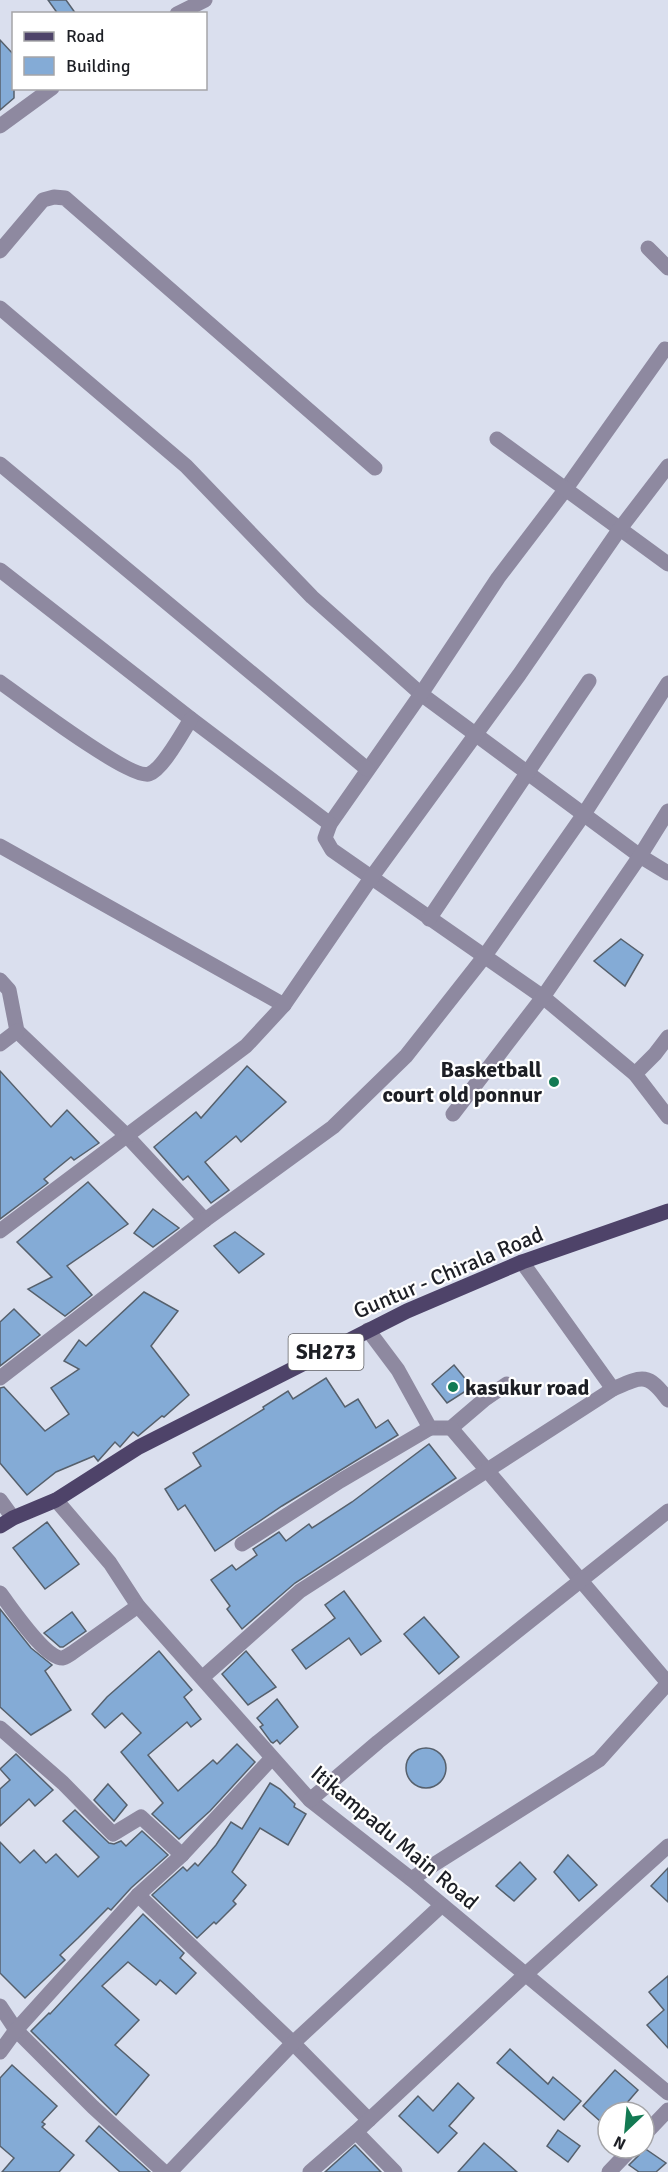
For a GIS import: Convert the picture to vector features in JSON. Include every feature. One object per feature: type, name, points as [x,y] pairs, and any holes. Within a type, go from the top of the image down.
[{"type":"main road","name":"Guntur - Chirala Road","points":[[6,1522],[56,1500],[139,1448],[368,1330],[522,1262],[668,1211]]},
{"type":"street","points":[[181,12],[205,0]]},
{"type":"street","points":[[0,126],[49,90]]},
{"type":"street","points":[[0,251],[43,200],[54,196],[65,198],[375,468]]},
{"type":"street","points":[[648,248],[668,268]]},
{"type":"street","points":[[0,308],[186,466],[312,597],[421,694],[640,856],[668,873]]},
{"type":"street","points":[[665,349],[565,490],[498,578],[421,694],[330,824],[324,838],[332,850],[543,997],[635,1074],[668,1117]]},
{"type":"street","points":[[497,439],[668,564]]},
{"type":"street","points":[[0,464],[367,769]]},
{"type":"street","points":[[0,1231],[246,1046],[284,1005],[371,878],[668,466]]},
{"type":"street","points":[[0,570],[330,824]]},
{"type":"street","points":[[429,919],[589,681]]},
{"type":"street","points":[[0,682],[104,755],[132,771],[146,775],[157,770],[191,719]]},
{"type":"street","points":[[0,1378],[205,1220],[333,1126],[406,1056],[484,957],[584,814],[668,683]]},
{"type":"street","points":[[453,1114],[543,997],[640,856],[668,811]]},
{"type":"street","points":[[0,846],[284,1005]]},
{"type":"street","points":[[0,980],[9,990],[17,1031],[126,1135],[205,1220]]},
{"type":"street","points":[[0,1044],[17,1031]]},
{"type":"street","points":[[635,1074],[668,1037]]},
{"type":"street","points":[[522,1262],[613,1389]]},
{"type":"street","points":[[368,1330],[398,1370],[430,1428]]},
{"type":"street","points":[[203,1677],[300,1591],[613,1389],[638,1378],[651,1380],[668,1400]]},
{"type":"street","points":[[242,1544],[340,1481],[430,1428],[451,1428],[507,1384]]},
{"type":"street","points":[[411,1879],[599,1760],[668,1683],[451,1428]]},
{"type":"street","points":[[0,1500],[6,1522]]},
{"type":"street","name":"Itikampadu Main Road","points":[[56,1500],[110,1563],[138,1606],[203,1677],[271,1759],[309,1800],[411,1879],[668,2093]]},
{"type":"street","points":[[309,1800],[378,1742],[668,1511]]},
{"type":"street","points":[[0,1593],[38,1641],[52,1655],[63,1658],[138,1606]]},
{"type":"street","points":[[0,1728],[63,1783],[113,1834],[141,1817],[182,1855]]},
{"type":"street","points":[[0,2052],[16,2030],[138,1896],[182,1855],[271,1759]]},
{"type":"street","points":[[310,2172],[668,1846]]},
{"type":"street","points":[[138,1896],[293,2043],[369,2120]]},
{"type":"street","points":[[170,2172],[293,2043],[442,1905]]},
{"type":"street","points":[[0,2006],[16,2030],[93,2107],[165,2172]]},
{"type":"street","points":[[656,2122],[668,2110]]},
{"type":"street","points":[[356,2132],[395,2172]]},
{"type":"street","points":[[609,2172],[620,2160]]},
{"type":"building","points":[[48,0],[66,0],[75,12],[57,12]]},
{"type":"building","points":[[0,40],[12,53],[14,98],[0,110]]},
{"type":"building","points":[[621,939],[643,955],[625,986],[594,961]]},
{"type":"building","points":[[247,1066],[286,1102],[241,1142],[236,1136],[205,1162],[229,1190],[211,1203],[188,1176],[183,1180],[154,1147],[196,1112],[201,1118]]},
{"type":"building","points":[[0,1071],[51,1127],[67,1110],[99,1143],[74,1160],[71,1157],[44,1179],[48,1183],[0,1219]]},
{"type":"building","points":[[88,1182],[128,1224],[67,1266],[92,1295],[65,1316],[28,1289],[52,1277],[17,1242]]},
{"type":"building","points":[[153,1209],[179,1228],[153,1247],[134,1233]]},
{"type":"building","points":[[235,1232],[264,1254],[239,1273],[214,1246]]},
{"type":"building","points":[[144,1292],[178,1311],[151,1346],[189,1395],[138,1436],[133,1432],[120,1447],[115,1442],[98,1461],[94,1456],[56,1472],[27,1495],[0,1463],[0,1388],[4,1387],[45,1431],[69,1414],[51,1388],[79,1369],[64,1361],[79,1340],[86,1346]]},
{"type":"building","points":[[14,1309],[40,1335],[0,1366],[0,1322]]},
{"type":"building","name":"kasukur road","points":[[454,1365],[472,1387],[447,1403],[432,1384]]},
{"type":"building","points":[[326,1378],[345,1407],[358,1399],[376,1428],[388,1420],[398,1435],[282,1506],[215,1551],[185,1505],[178,1510],[165,1489],[201,1466],[193,1453],[264,1409],[263,1407],[288,1391],[293,1399]]},
{"type":"building","points":[[429,1444],[456,1478],[295,1583],[242,1629],[227,1609],[230,1606],[211,1580],[232,1565],[236,1570],[257,1555],[253,1549],[279,1532],[286,1541],[309,1524],[312,1528],[352,1502]]},
{"type":"building","points":[[47,1522],[79,1564],[45,1589],[13,1548]]},
{"type":"building","points":[[344,1591],[381,1641],[361,1655],[349,1638],[306,1669],[292,1650],[335,1618],[325,1605]]},
{"type":"building","points":[[0,1609],[31,1648],[52,1665],[45,1671],[71,1710],[31,1735],[0,1707]]},
{"type":"building","points":[[72,1612],[86,1631],[60,1647],[44,1633]]},
{"type":"building","points":[[424,1617],[459,1657],[439,1674],[404,1634]]},
{"type":"building","points":[[159,1651],[192,1690],[184,1697],[201,1719],[191,1727],[187,1722],[148,1755],[178,1791],[213,1760],[217,1764],[237,1744],[255,1762],[210,1811],[179,1839],[152,1814],[163,1803],[121,1752],[141,1733],[122,1713],[105,1728],[92,1714],[107,1697]]},
{"type":"building","points":[[246,1651],[276,1687],[248,1705],[222,1674]]},
{"type":"building","points":[[277,1699],[298,1727],[280,1744],[277,1740],[271,1742],[260,1727],[263,1725],[257,1718]]},
{"type":"building","points":[[426,1748],[440,1754],[446,1768],[440,1782],[426,1788],[412,1782],[406,1768],[412,1754]]},
{"type":"building","points":[[16,1754],[53,1790],[35,1806],[29,1799],[0,1826],[0,1789],[10,1780],[0,1769]]},
{"type":"building","points":[[270,1783],[280,1789],[295,1804],[294,1807],[306,1814],[288,1845],[260,1828],[232,1872],[246,1885],[233,1901],[236,1904],[216,1924],[214,1922],[197,1938],[152,1895],[183,1867],[187,1871],[195,1863],[198,1866],[216,1845],[231,1822],[242,1829]]},
{"type":"building","points":[[108,1784],[127,1805],[114,1821],[94,1800]]},
{"type":"building","points":[[75,1810],[109,1843],[114,1844],[121,1841],[126,1846],[142,1831],[168,1855],[131,1888],[111,1910],[108,1908],[60,1955],[65,1960],[25,1998],[0,1973],[0,1842],[20,1863],[34,1850],[46,1863],[56,1854],[78,1877],[99,1857],[63,1821]]},
{"type":"building","points":[[568,1855],[597,1885],[579,1901],[554,1872]]},
{"type":"building","points":[[520,1862],[536,1879],[514,1901],[496,1886]]},
{"type":"building","points":[[668,1868],[668,1902],[651,1886]]},
{"type":"building","points":[[143,1914],[184,1953],[180,1958],[196,1973],[176,1994],[160,1980],[156,1985],[128,1962],[102,1986],[139,2020],[115,2045],[149,2075],[116,2115],[31,2031],[50,2014]]},
{"type":"building","points":[[668,1976],[668,2048],[647,2025],[664,2010],[649,1992]]},
{"type":"building","points":[[510,2049],[548,2084],[553,2077],[581,2101],[564,2120],[497,2063]]},
{"type":"building","points":[[12,2065],[57,2106],[42,2122],[45,2124],[42,2127],[74,2155],[59,2172],[2,2172],[14,2158],[0,2146],[0,2078]]},
{"type":"building","points":[[615,2070],[638,2090],[629,2100],[596,2100],[596,2117],[583,2106]]},
{"type":"building","points":[[458,2083],[474,2098],[449,2126],[457,2133],[438,2153],[399,2116],[418,2096],[433,2111]]},
{"type":"building","points":[[99,2126],[150,2172],[120,2172],[86,2141]]},
{"type":"building","points":[[558,2130],[580,2146],[568,2162],[547,2146]]},
{"type":"building","points":[[484,2143],[517,2172],[458,2172]]},
{"type":"building","points":[[355,2145],[381,2172],[325,2172]]},
{"type":"building","points":[[656,2156],[666,2163],[656,2172],[639,2172],[629,2165],[634,2160],[656,2160]]},
{"type":"place","name":"Basketball court old ponnur","points":[[554,1082]]},
{"type":"place","name":"kasukur road","points":[[453,1387]]}]
